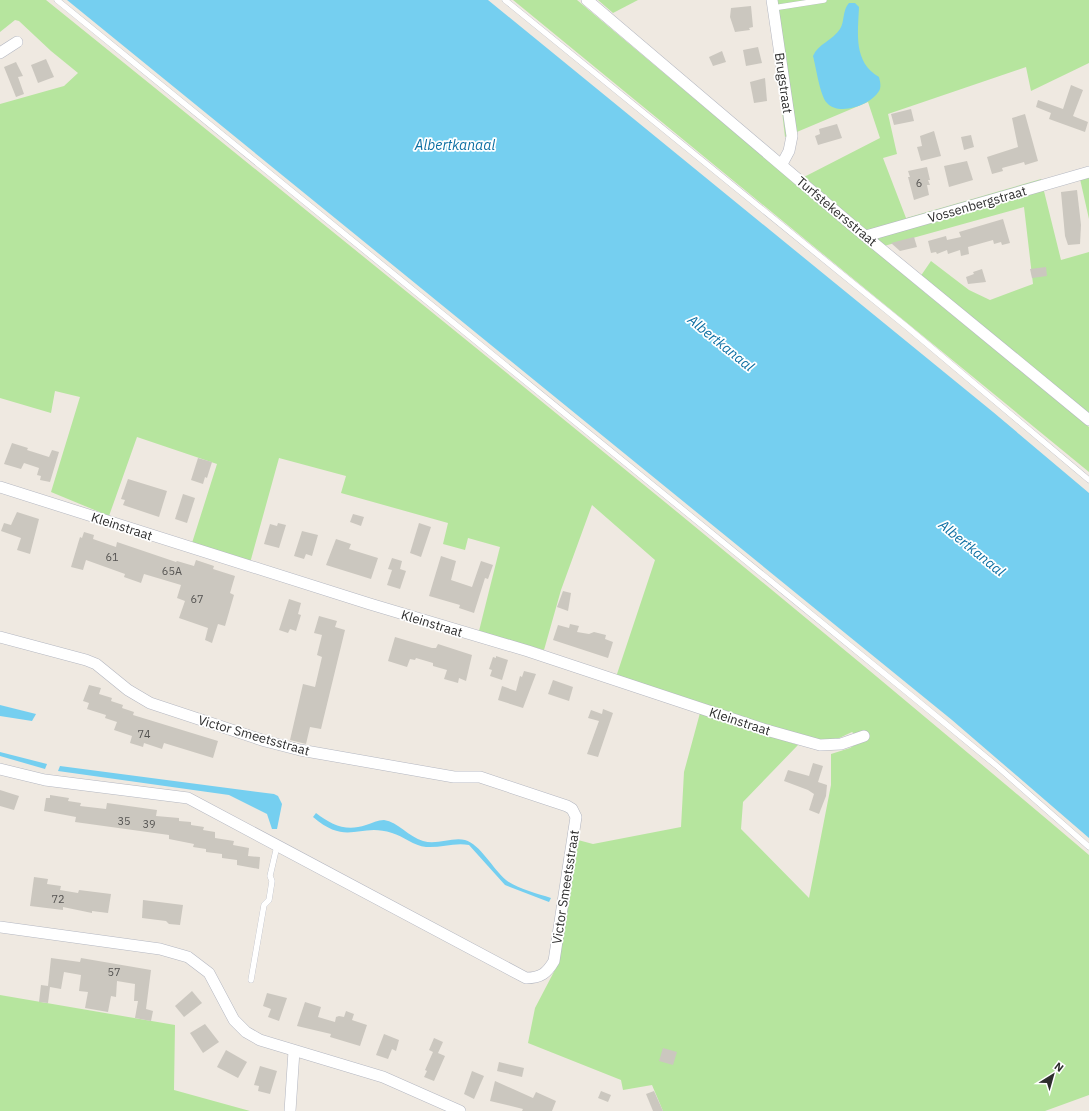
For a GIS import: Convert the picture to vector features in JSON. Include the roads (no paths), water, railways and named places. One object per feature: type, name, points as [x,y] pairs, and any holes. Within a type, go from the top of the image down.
[{"type":"street","name":"Turfstekersstraat","points":[[587,0],[866,236],[1089,420]]},
{"type":"street","name":"Brugstraat","points":[[773,4],[792,136],[789,151],[782,164]]},
{"type":"street","points":[[0,53],[17,42]]},
{"type":"street","name":"Vossenbergstraat","points":[[866,236],[1089,172]]},
{"type":"street","name":"Kleinstraat","points":[[0,487],[363,602],[536,654],[763,729],[820,745],[841,744],[864,736]]},
{"type":"street","name":"Victor Smeetsstraat","points":[[0,637],[86,660],[96,664],[128,690],[150,703],[265,741],[300,750],[454,777],[480,777],[568,806],[572,809],[576,818],[554,961],[545,974],[536,978],[526,978],[188,798],[45,780],[0,769]]},
{"type":"street","points":[[0,927],[160,950],[188,957],[209,973],[234,1020],[246,1032],[260,1040],[383,1076],[460,1111]]},
{"type":"street","points":[[290,1111],[294,1051]]},
{"type":"lane","points":[[57,0],[961,737],[1089,847]]},
{"type":"lane","points":[[505,0],[907,327],[1089,480]]},
{"type":"lane","points":[[773,4],[824,0]]},
{"type":"lane","points":[[251,980],[264,906],[269,900],[272,881],[270,876],[277,846]]},
{"type":"water","name":"Albertkanaal","points":[[67,0],[488,0],[993,412],[1089,493],[1089,838],[952,720]]},
{"type":"water","points":[[849,3],[855,3],[859,7],[858,37],[861,55],[871,71],[879,77],[880,89],[864,104],[847,109],[840,109],[832,107],[827,103],[822,94],[813,56],[818,48],[834,36],[840,29],[843,23],[845,9]]},
{"type":"water","points":[[0,705],[36,714],[32,721],[0,716]]},
{"type":"water","points":[[0,752],[47,764],[45,769],[0,756]]},
{"type":"water","points":[[60,766],[274,794],[278,796],[282,804],[277,829],[272,829],[267,814],[229,795],[58,771]]},
{"type":"water","points":[[316,813],[328,821],[340,826],[352,828],[384,820],[389,821],[423,841],[434,842],[460,839],[471,842],[506,880],[522,888],[551,898],[549,902],[505,885],[469,845],[458,844],[426,847],[417,845],[396,834],[381,830],[353,832],[335,831],[313,817]]}]
